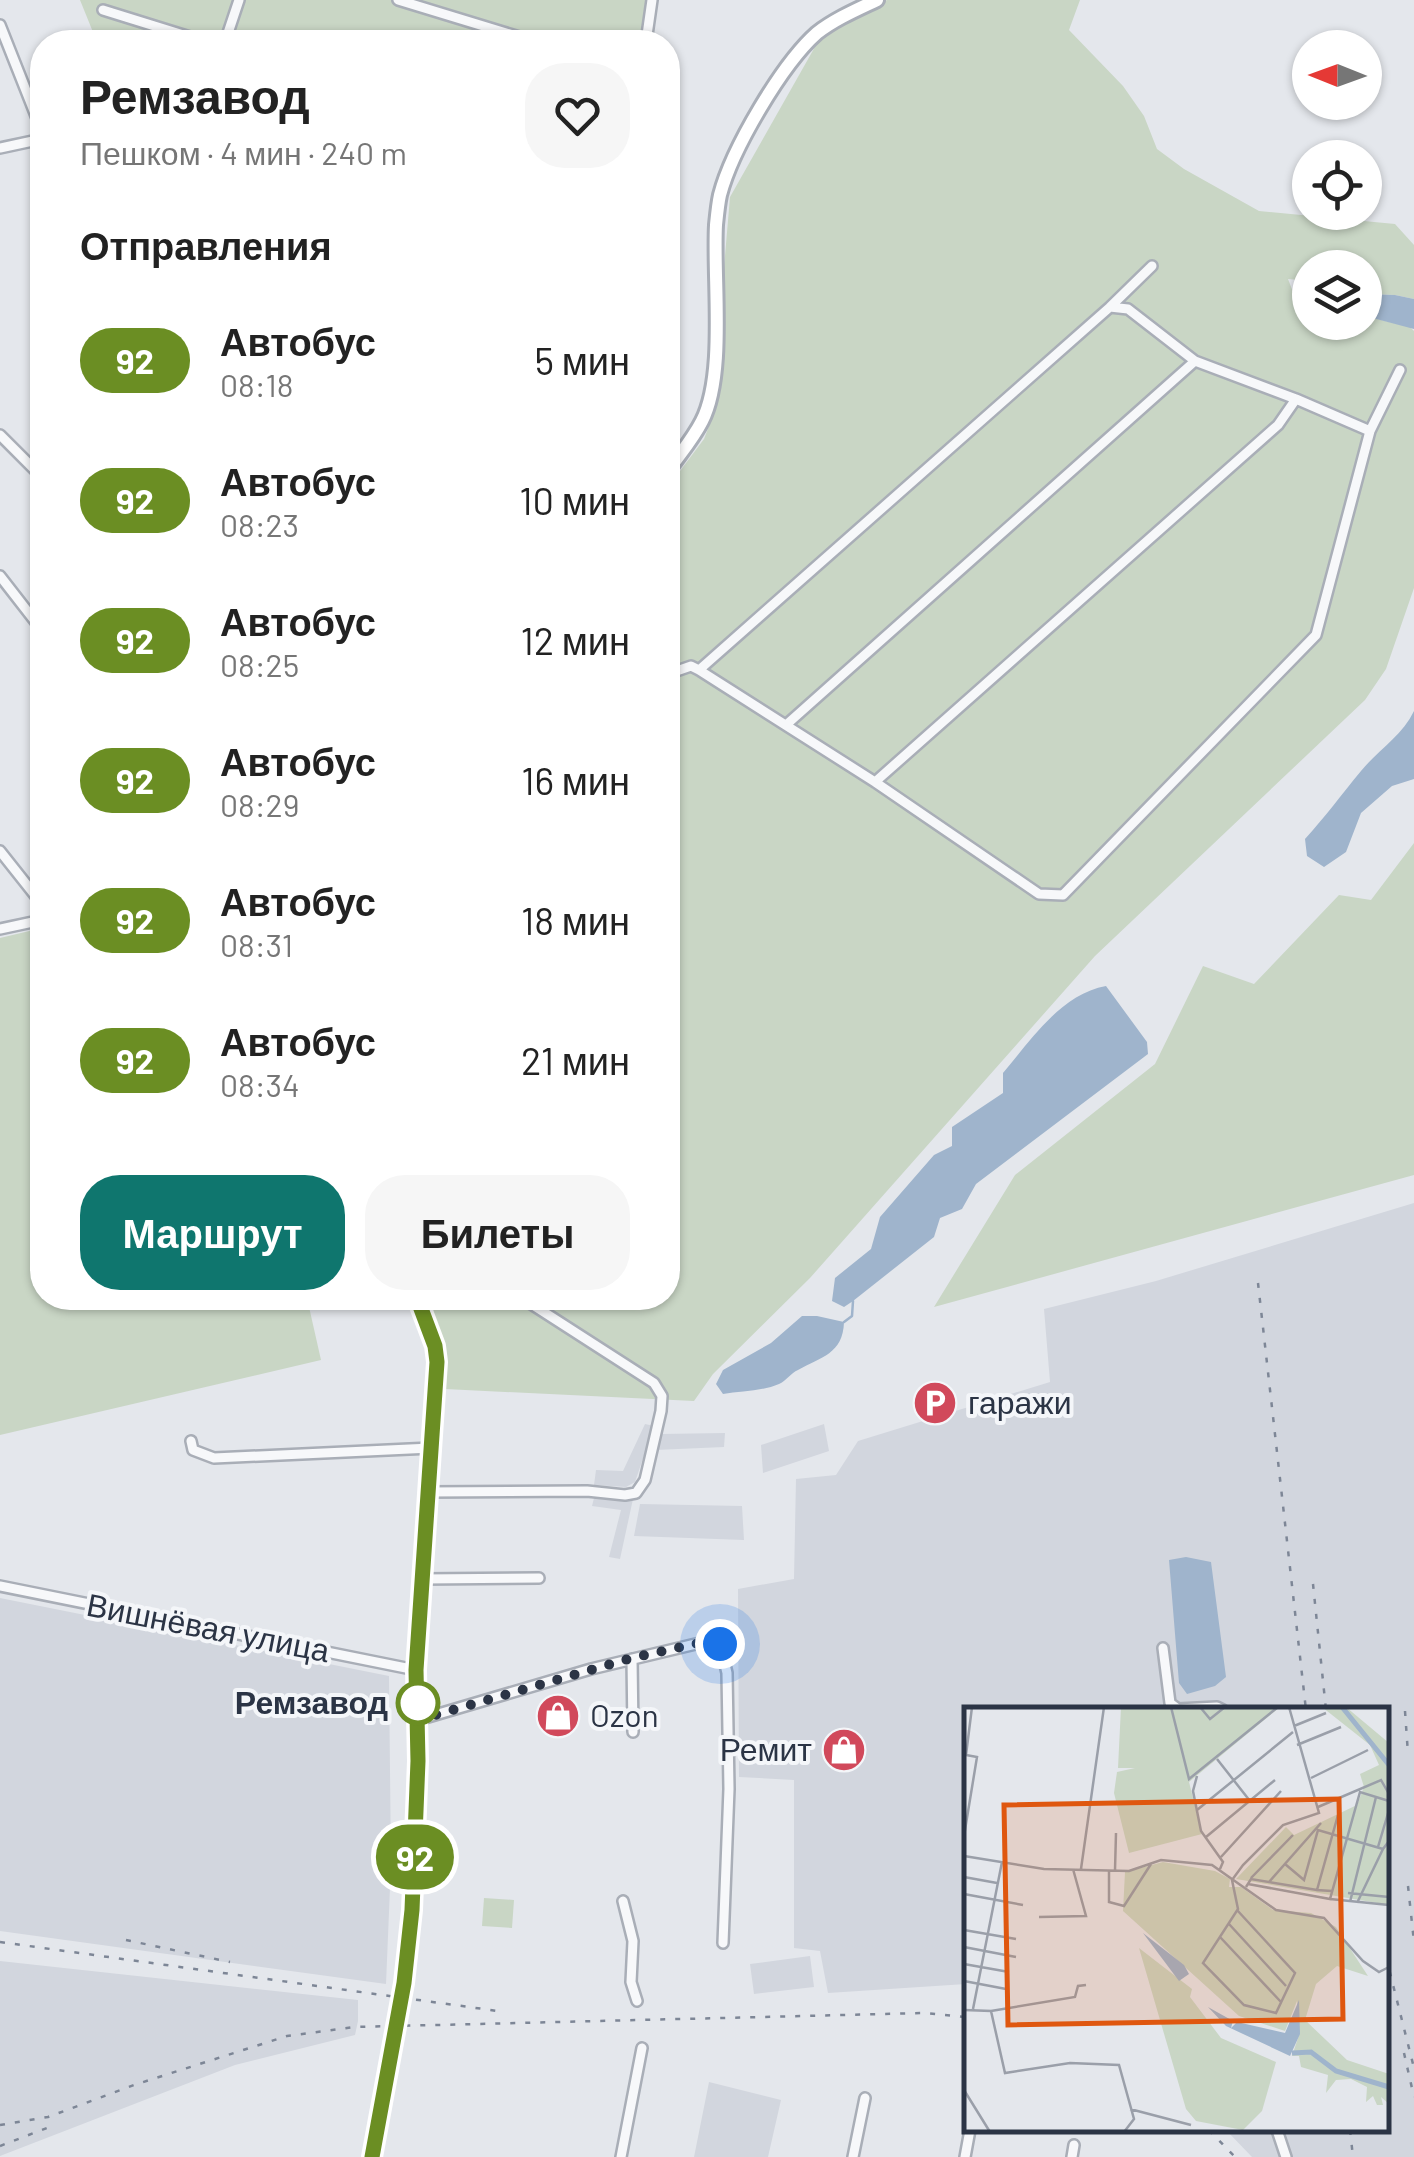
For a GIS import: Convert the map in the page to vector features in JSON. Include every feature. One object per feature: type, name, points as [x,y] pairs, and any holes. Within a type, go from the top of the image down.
[{"type":"street","points":[[229,30],[239,0]]},
{"type":"street","points":[[398,0],[496,30]]},
{"type":"street","points":[[648,30],[652,0]]},
{"type":"street","points":[[680,454],[704,420],[710,400],[715,354],[716,226],[720,196],[732,163],[759,110],[801,48],[838,18],[877,0]]},
{"type":"street","points":[[103,10],[167,30]]},
{"type":"street","points":[[0,24],[30,101]]},
{"type":"street","points":[[0,148],[30,142]]},
{"type":"street","points":[[699,670],[1152,266]]},
{"type":"street","points":[[1110,306],[1128,309],[1194,361],[1370,431]]},
{"type":"street","points":[[786,725],[1194,361]]},
{"type":"street","points":[[680,670],[691,666],[699,670],[1039,894],[1063,895],[1316,635],[1370,431],[1400,370]]},
{"type":"street","points":[[874,782],[1278,426],[1296,399]]},
{"type":"street","points":[[0,435],[30,466]]},
{"type":"street","points":[[0,576],[30,615]]},
{"type":"street","points":[[0,851],[30,889]]},
{"type":"street","points":[[0,929],[30,923]]},
{"type":"street","points":[[372,2157],[411,1928],[418,1788],[416,1670],[437,1362],[422,1310]]},
{"type":"street","points":[[428,1492],[587,1491],[625,1495],[636,1493],[645,1480],[662,1396],[654,1383],[541,1310]]},
{"type":"street","points":[[192,1441],[193,1450],[214,1458],[431,1448]]},
{"type":"street","points":[[422,1578],[539,1578]]},
{"type":"street","name":"Вишнёвая улица","points":[[0,1586],[416,1670]]},
{"type":"street","points":[[418,1720],[632,1658],[704,1642],[720,1644],[727,1673],[729,1789],[723,1944]]},
{"type":"street","points":[[1163,1648],[1170,1702],[1176,1707]]},
{"type":"street","points":[[632,1658],[633,1732]]},
{"type":"street","points":[[623,1901],[632,1942],[631,1982],[638,2001]]},
{"type":"street","points":[[621,2157],[642,2048]]},
{"type":"street","points":[[853,2157],[865,2098]]},
{"type":"street","points":[[965,2157],[970,2132]]},
{"type":"street","points":[[1278,2132],[1286,2157]]},
{"type":"street","points":[[1072,2157],[1074,2145]]},
{"type":"shaded area","points":[[1414,1203],[1414,2157],[1252,2157],[1228,2132],[1389,2132],[1389,1707],[964,1707],[964,1984],[828,1993],[820,1951],[794,1948],[794,1780],[739,1777],[738,1589],[794,1579],[796,1479],[836,1475],[858,1441],[1050,1382],[1044,1309],[1156,1281]]},
{"type":"shaded area","points":[[645,1424],[654,1426],[635,1482],[626,1487],[594,1485],[596,1470],[623,1471]]},
{"type":"shaded area","points":[[824,1424],[829,1451],[763,1473],[761,1445]]},
{"type":"shaded area","points":[[725,1433],[724,1447],[655,1450],[660,1434]]},
{"type":"shaded area","points":[[595,1494],[633,1499],[620,1559],[609,1557],[621,1510],[592,1506]]},
{"type":"shaded area","points":[[640,1504],[742,1506],[744,1540],[634,1536]]},
{"type":"shaded area","points":[[0,1598],[389,1676],[391,1864],[386,1984],[0,1931]]},
{"type":"shaded area","points":[[810,1956],[814,1987],[754,1994],[750,1964]]},
{"type":"shaded area","points":[[0,1961],[358,2000],[358,2021],[355,2035],[235,2065],[0,2156]]},
{"type":"shaded area","points":[[709,2082],[781,2100],[768,2157],[694,2157]]},
{"type":"green space","points":[[80,0],[647,0],[643,30],[92,30]]},
{"type":"green space","points":[[887,0],[1080,0],[1069,30],[1123,86],[1144,116],[1157,149],[1184,169],[1259,211],[1292,214],[1292,230],[1382,230],[1382,223],[1395,224],[1414,245],[1414,299],[1382,295],[1382,250],[1292,250],[1292,279],[1288,279],[1292,289],[1292,340],[1382,340],[1382,320],[1414,331],[1414,588],[1386,669],[1365,700],[1095,956],[810,1278],[713,1374],[694,1401],[445,1389],[447,1358],[433,1310],[680,1310],[680,471],[704,439],[711,421],[730,197],[820,38]]},
{"type":"green space","points":[[1414,843],[1414,1175],[934,1307],[1015,1175],[1155,1064],[1203,966],[1254,984],[1339,895],[1371,900]]},
{"type":"green space","points":[[30,931],[30,1310],[310,1310],[321,1360],[0,1435],[0,938]]},
{"type":"green space","points":[[484,1898],[514,1900],[512,1928],[482,1926]]},
{"type":"water","points":[[1382,295],[1414,299],[1414,329],[1382,321]]},
{"type":"water","points":[[1414,711],[1414,779],[1392,786],[1361,813],[1346,852],[1324,867],[1307,856],[1305,839]]},
{"type":"water","points":[[1106,986],[1147,1042],[1148,1054],[976,1184],[962,1209],[940,1218],[934,1237],[853,1301],[844,1307],[832,1301],[835,1278],[871,1249],[880,1217],[934,1155],[952,1146],[952,1127],[1003,1093],[1003,1073],[1061,1008]]},
{"type":"water","points":[[802,1316],[844,1322],[835,1348],[779,1384],[723,1394],[716,1384],[723,1370],[771,1343]]},
{"type":"water","points":[[1186,1557],[1211,1562],[1226,1677],[1215,1686],[1187,1694],[1179,1683],[1169,1560]]},
{"type":"waterway","points":[[844,1322],[852,1316],[853,1301]]},
{"type":"railway","points":[[1258,1283],[1306,1707]]},
{"type":"railway","points":[[1313,1584],[1326,1707]]},
{"type":"railway","points":[[1364,1701],[1364,1707]]},
{"type":"railway","points":[[1405,1711],[1408,1754]]},
{"type":"railway","points":[[1408,1886],[1414,1942]]},
{"type":"railway","points":[[126,1940],[230,1962]]},
{"type":"railway","points":[[0,1942],[505,2012]]},
{"type":"railway","points":[[1389,1969],[1414,2068]]},
{"type":"railway","points":[[0,2125],[48,2117],[287,2036],[354,2027],[925,2013],[964,2017]]},
{"type":"railway","points":[[1404,2053],[1414,2097]]},
{"type":"railway","points":[[0,2146],[52,2126]]},
{"type":"railway","points":[[1211,2132],[1235,2157]]},
{"type":"railway","points":[[1350,2132],[1353,2157]]},
{"type":"bus line","name":"92","points":[[372,2157],[404,1983],[412,1910],[418,1761],[416,1670],[437,1362],[422,1310]]},
{"type":"place","name":"гаражи","points":[[935,1403]]},
{"type":"place","name":"Ремзавод","points":[[418,1703]]},
{"type":"place","name":"Ozon","points":[[558,1716]]},
{"type":"place","name":"Ремит","points":[[844,1750]]},
{"type":"route","points":[[418,1703],[418,1720],[632,1658],[704,1642],[720,1644]]}]
